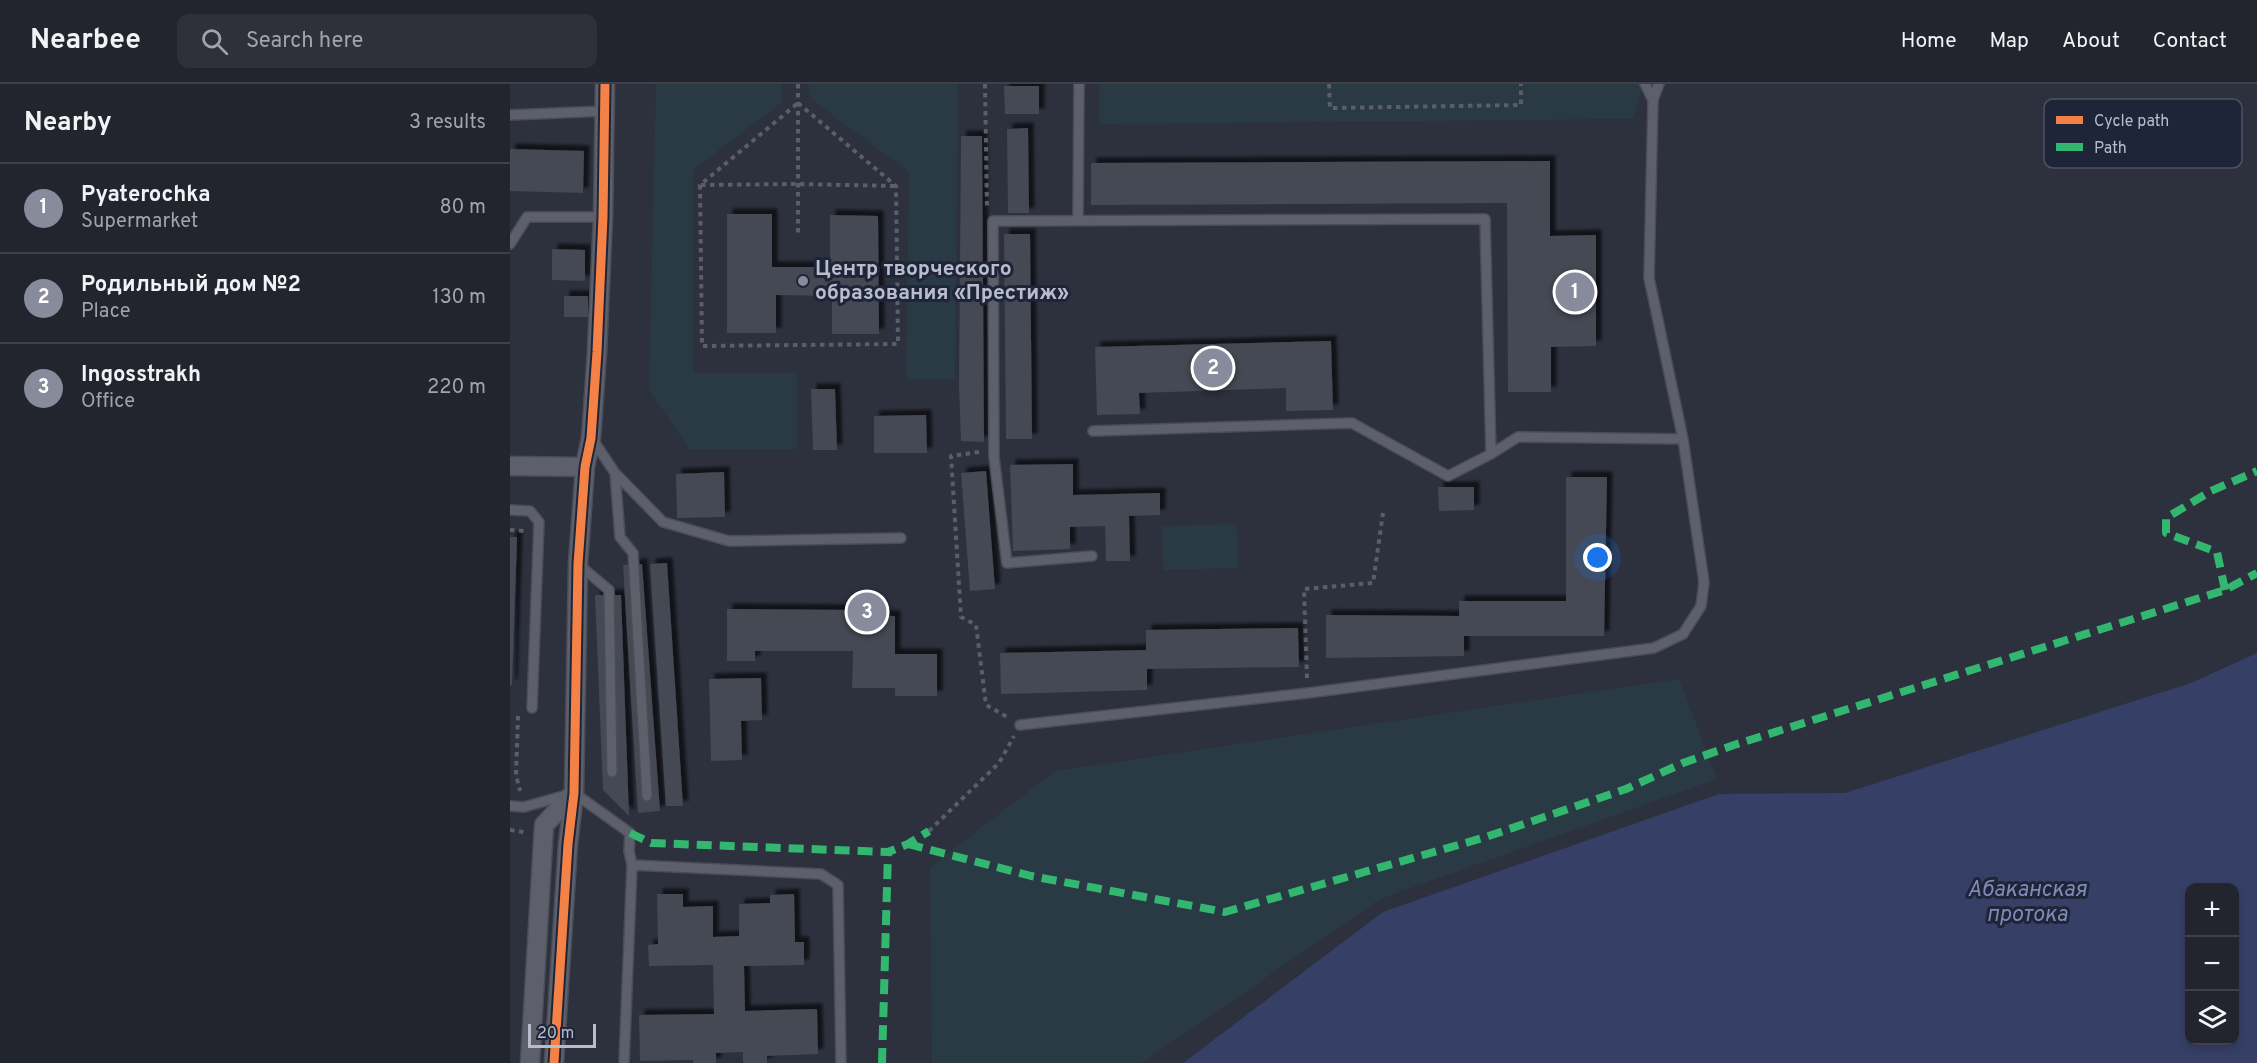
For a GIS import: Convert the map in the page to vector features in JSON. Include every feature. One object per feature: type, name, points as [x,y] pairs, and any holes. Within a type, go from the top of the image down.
[{"type":"street","points":[[554,1063],[568,844],[574,793],[578,564],[585,467],[591,438],[603,217],[605,84]]},
{"type":"street","points":[[510,466],[585,467]]},
{"type":"street","points":[[530,1063],[543,825],[574,793]]},
{"type":"lane","points":[[1078,220],[1079,84]]},
{"type":"lane","points":[[1645,84],[1653,100]]},
{"type":"lane","points":[[1020,725],[1308,693],[1654,648],[1683,634],[1701,606],[1704,582],[1683,439],[1649,279],[1653,100],[1659,84]]},
{"type":"lane","points":[[510,115],[605,111]]},
{"type":"lane","points":[[510,244],[527,217],[603,217]]},
{"type":"lane","points":[[1092,556],[1007,563],[994,457],[993,221],[1485,219],[1491,454]]},
{"type":"lane","points":[[1093,431],[1352,423],[1448,476],[1518,437],[1683,439]]},
{"type":"lane","points":[[591,438],[615,473],[663,522],[729,541],[901,538]]},
{"type":"lane","points":[[615,473],[620,537],[633,553],[647,796]]},
{"type":"lane","points":[[510,510],[530,511],[539,522],[532,708]]},
{"type":"lane","points":[[578,564],[609,590],[612,772]]},
{"type":"lane","points":[[510,806],[524,807],[574,793],[630,833],[629,851],[632,865],[624,1063]]},
{"type":"lane","points":[[632,865],[821,874],[838,885],[842,1063]]},
{"type":"path","points":[[798,84],[798,235]]},
{"type":"path","points":[[1329,84],[1330,108],[1521,105],[1521,84]]},
{"type":"path","points":[[700,186],[798,103]]},
{"type":"path","points":[[700,186],[702,346],[898,344],[896,186],[798,103]]},
{"type":"path","points":[[700,186],[798,184],[896,186]]},
{"type":"path","points":[[1308,693],[1304,589],[1373,584],[1383,513]]},
{"type":"path","points":[[929,831],[999,763]]},
{"type":"shaded area","points":[[656,84],[782,84],[782,102],[693,170],[693,373],[797,373],[797,449],[689,449],[649,390]]},
{"type":"shaded area","points":[[808,84],[958,84],[955,379],[906,379],[909,172],[810,98]]},
{"type":"shaded area","points":[[1099,84],[1644,84],[1633,119],[1099,124]]},
{"type":"shaded area","points":[[1237,524],[1238,568],[1163,570],[1162,526]]},
{"type":"shaded area","points":[[1679,679],[1717,779],[1380,899],[1142,1063],[932,1063],[930,867],[1055,771]]},
{"type":"water","name":"Абаканская протока","points":[[2257,653],[2257,1063],[1183,1063],[1383,912],[1719,794],[1845,793],[2191,683]]},
{"type":"building","points":[[1004,86],[1039,86],[1039,114],[1005,114]]},
{"type":"building","points":[[1028,128],[1029,213],[1008,213],[1007,129]]},
{"type":"building","points":[[961,136],[982,136],[984,442],[961,441],[959,386]]},
{"type":"building","points":[[510,149],[584,151],[583,193],[510,191]]},
{"type":"building","points":[[1550,161],[1550,236],[1596,235],[1596,346],[1551,347],[1551,392],[1508,392],[1507,203],[1091,205],[1091,163]]},
{"type":"building","name":"Центр творческого образования «Престиж»","points":[[727,214],[772,214],[772,267],[830,267],[830,215],[878,216],[879,334],[832,334],[832,296],[776,295],[776,333],[727,333]]},
{"type":"building","points":[[1004,234],[1030,234],[1032,439],[1006,439]]},
{"type":"building","points":[[552,249],[585,250],[585,281],[552,280]]},
{"type":"building","points":[[564,296],[588,296],[588,317],[564,317]]},
{"type":"building","points":[[1331,341],[1333,410],[1286,411],[1286,388],[1139,393],[1140,414],[1097,415],[1095,347]]},
{"type":"building","points":[[811,389],[835,389],[837,450],[813,450]]},
{"type":"building","points":[[926,415],[927,453],[874,453],[874,416]]},
{"type":"building","points":[[1073,464],[1073,495],[1160,493],[1160,515],[1129,516],[1130,561],[1106,561],[1105,526],[1070,527],[1070,549],[1013,551],[1010,465]]},
{"type":"building","points":[[986,471],[995,589],[970,591],[961,473]]},
{"type":"building","points":[[724,472],[725,517],[677,518],[676,474]]},
{"type":"building","points":[[1566,477],[1607,477],[1604,636],[1464,636],[1464,656],[1326,658],[1326,615],[1459,616],[1459,601],[1566,601]]},
{"type":"building","points":[[1438,487],[1474,487],[1474,510],[1439,511]]},
{"type":"building","points":[[510,537],[517,537],[512,685],[510,685]]},
{"type":"building","points":[[667,563],[683,806],[666,806],[650,564]]},
{"type":"building","points":[[642,564],[660,811],[638,813],[623,565]]},
{"type":"building","points":[[595,595],[621,595],[629,816],[603,790]]},
{"type":"building","points":[[727,609],[856,610],[856,615],[895,616],[895,654],[937,654],[937,696],[895,696],[895,688],[852,688],[853,651],[755,651],[755,661],[727,661]]},
{"type":"building","points":[[1298,628],[1299,667],[1147,669],[1147,690],[1001,694],[1000,653],[1146,650],[1146,630]]},
{"type":"building","points":[[761,678],[762,720],[741,721],[742,760],[711,761],[709,679]]},
{"type":"building","points":[[657,894],[683,894],[683,907],[713,906],[713,937],[739,936],[739,904],[770,903],[770,895],[794,894],[795,942],[804,942],[804,965],[744,966],[745,1011],[817,1009],[818,1054],[767,1056],[767,1063],[743,1063],[743,1052],[716,1053],[716,1063],[693,1063],[693,1060],[640,1061],[639,1015],[714,1014],[713,965],[649,966],[648,945],[658,944]]},
{"type":"marked path","points":[[2225,590],[2217,552],[2166,533],[2166,518],[2211,491],[2257,471]]},
{"type":"marked path","points":[[908,844],[1031,876],[1225,912],[1486,837],[1626,789],[1683,763],[1734,745],[2225,590],[2257,573]]},
{"type":"marked path","points":[[630,833],[651,843],[888,852],[908,844],[929,831]]},
{"type":"marked path","points":[[882,1063],[888,852]]},
{"type":"cycle path","points":[[554,1063],[568,844],[574,793],[578,564],[597,352],[603,217],[605,84]]},
{"type":"place","name":"Центр творческого образования «Престиж»","points":[[803,281]]},
{"type":"place","name":"Pyaterochka","points":[[1575,292]]},
{"type":"place","name":"Родильный дом №2","points":[[1213,368]]},
{"type":"place","name":"Ingosstrakh","points":[[867,612]]}]
